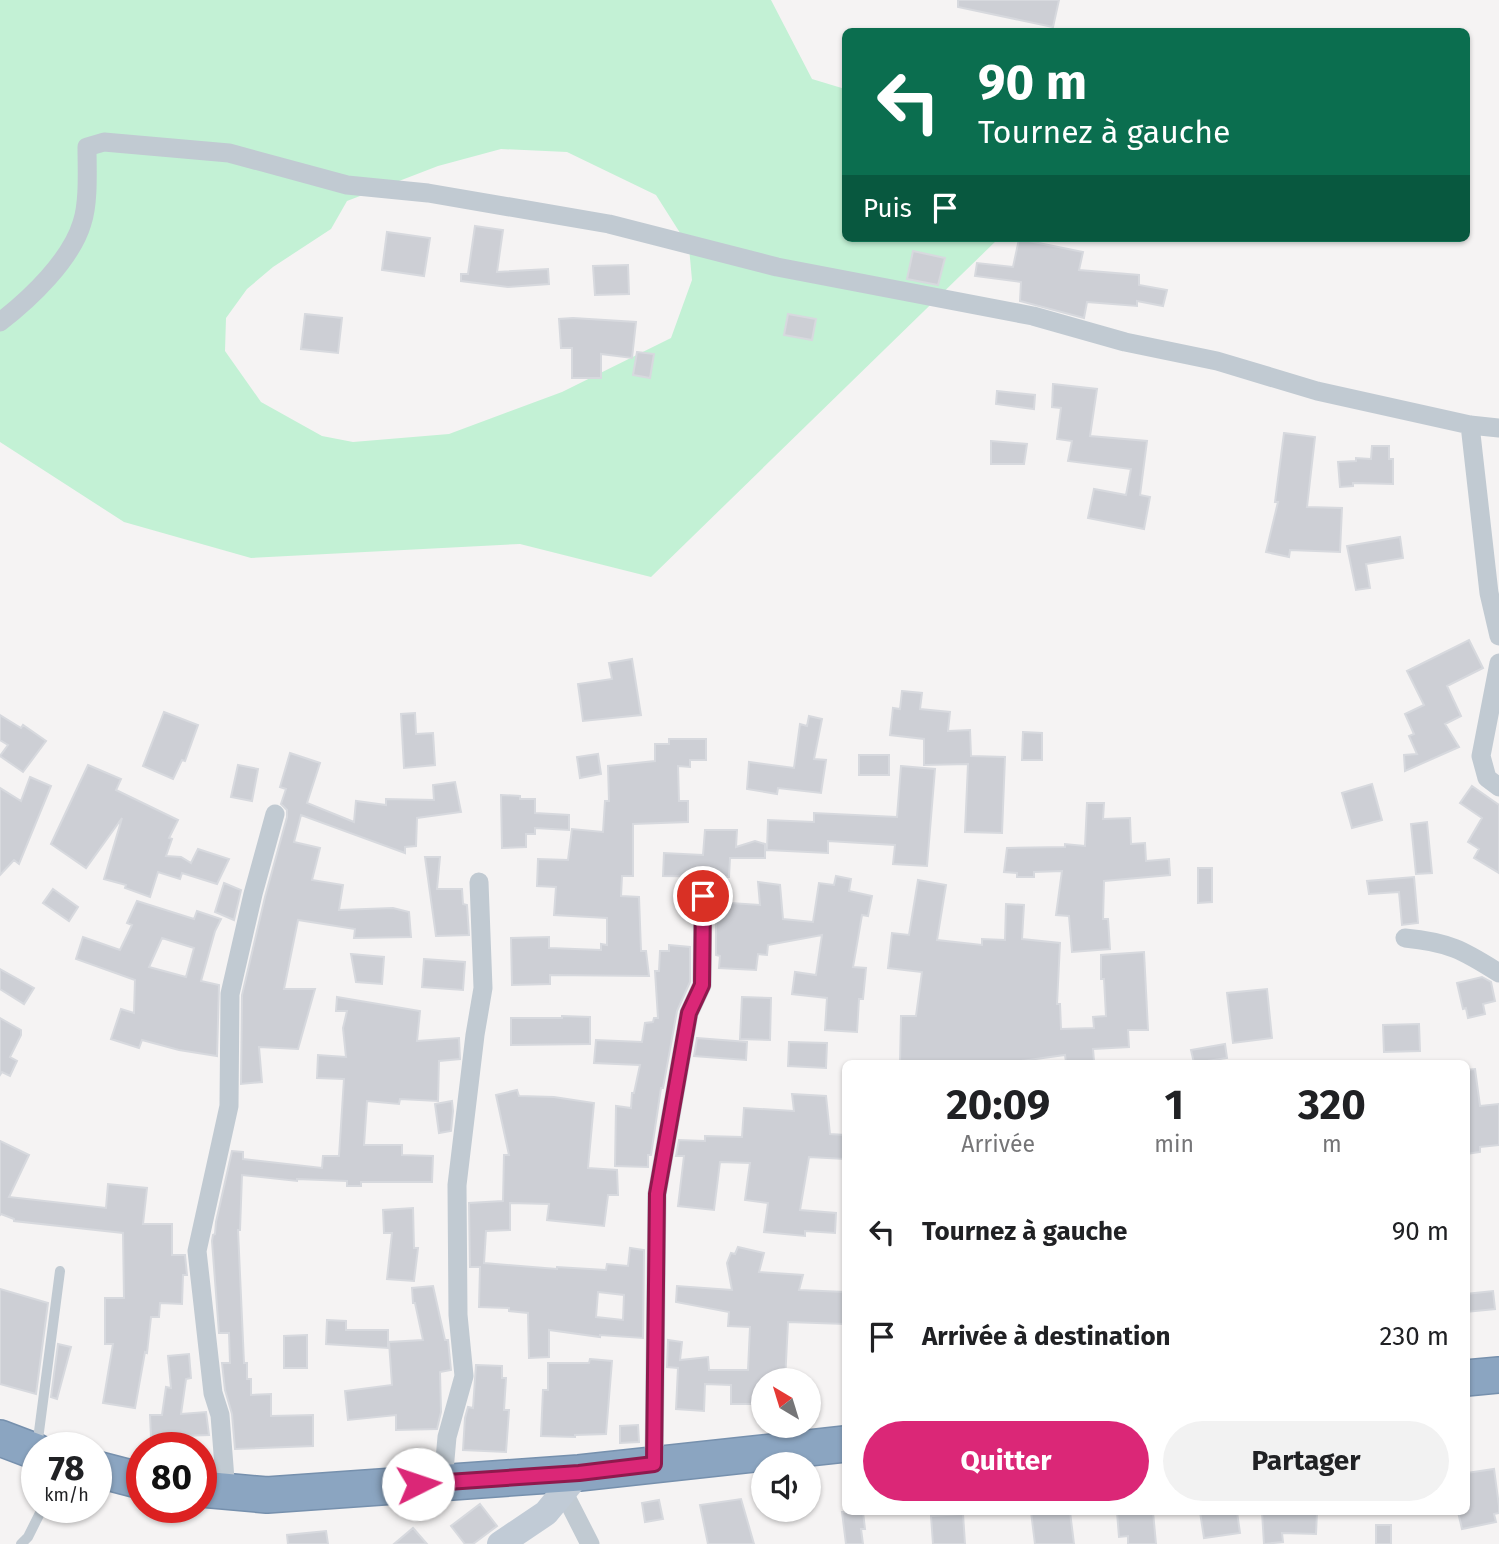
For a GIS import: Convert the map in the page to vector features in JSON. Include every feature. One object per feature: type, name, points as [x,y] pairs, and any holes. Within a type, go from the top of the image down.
[{"type":"highway","points":[[1470,1378],[1499,1375]]},
{"type":"highway","points":[[0,1438],[21,1445]]},
{"type":"highway","points":[[217,1491],[267,1496],[443,1482],[571,1483],[654,1464],[842,1444]]},
{"type":"street","points":[[0,322],[22,305],[64,257],[82,223],[87,147],[104,142],[229,153],[347,186],[428,193],[609,224],[777,267],[1032,316],[1125,342],[1217,360],[1317,391],[1470,425],[1499,428]]},
{"type":"street","points":[[1470,425],[1489,593],[1499,636]]},
{"type":"street","points":[[1499,663],[1481,756],[1487,778],[1499,787]]},
{"type":"street","points":[[217,1448],[220,1415],[213,1393],[197,1251],[229,1107],[230,993],[275,814]]},
{"type":"street","points":[[443,1482],[447,1437],[464,1376],[458,1315],[457,1185],[483,988],[480,882]]},
{"type":"street","points":[[654,1464],[657,1194],[689,1013],[702,985],[703,896]]},
{"type":"street","points":[[1405,938],[1437,941],[1464,951],[1499,973]]},
{"type":"street","points":[[500,1544],[547,1513],[571,1483]]},
{"type":"street","points":[[571,1483],[590,1544]]},
{"type":"lane","points":[[39,1432],[60,1270]]},
{"type":"lane","points":[[21,1544],[35,1523]]},
{"type":"green space","points":[[0,0],[771,0],[812,79],[842,88],[842,242],[995,242],[651,577],[520,544],[251,558],[124,522],[0,442]],"holes":[[[501,149],[567,152],[656,195],[689,247],[692,280],[671,338],[562,392],[449,434],[353,442],[322,436],[261,402],[225,351],[226,318],[247,289],[273,267],[331,229],[347,201],[438,166]]]},
{"type":"building","points":[[958,0],[1059,0],[1053,27],[958,7]]},
{"type":"building","points":[[475,226],[503,230],[497,272],[548,269],[549,284],[508,287],[461,281],[461,274],[468,274]]},
{"type":"building","points":[[387,232],[430,238],[424,276],[382,270]]},
{"type":"building","points":[[1018,242],[1034,242],[1083,252],[1079,270],[1139,275],[1139,285],[1167,290],[1163,306],[1137,301],[1137,306],[1087,302],[1084,318],[1020,301],[1021,282],[975,276],[977,263],[1013,267]]},
{"type":"building","points":[[913,251],[945,258],[938,285],[907,279]]},
{"type":"building","points":[[628,265],[629,294],[595,295],[593,266]]},
{"type":"building","points":[[305,314],[342,318],[338,353],[301,349]]},
{"type":"building","points":[[788,314],[816,319],[812,340],[784,335]]},
{"type":"building","points":[[559,319],[636,322],[632,358],[601,354],[601,378],[572,378],[572,348],[561,348]]},
{"type":"building","points":[[637,352],[654,354],[650,378],[633,375]]},
{"type":"building","points":[[1053,384],[1097,389],[1090,436],[1147,441],[1140,495],[1150,497],[1144,529],[1088,518],[1094,489],[1126,495],[1131,469],[1068,461],[1072,441],[1057,439],[1061,408],[1052,407]]},
{"type":"building","points":[[997,391],[1035,395],[1034,409],[996,404]]},
{"type":"building","points":[[1284,433],[1315,437],[1307,507],[1342,508],[1340,552],[1290,550],[1289,557],[1266,552],[1278,502],[1275,502]]},
{"type":"building","points":[[991,441],[1027,444],[1024,464],[991,464]]},
{"type":"building","points":[[1372,446],[1389,446],[1389,459],[1393,459],[1393,484],[1353,483],[1353,486],[1340,487],[1338,462],[1356,461],[1356,458],[1371,459]]},
{"type":"building","points":[[1400,537],[1403,558],[1366,564],[1370,588],[1356,590],[1347,546]]},
{"type":"building","points":[[1469,640],[1483,668],[1447,686],[1461,716],[1445,724],[1459,747],[1405,771],[1404,755],[1417,754],[1409,736],[1414,734],[1405,714],[1424,705],[1407,671]]},
{"type":"building","points":[[632,659],[641,715],[583,721],[578,684],[612,679],[609,663]]},
{"type":"building","points":[[902,691],[922,693],[920,709],[950,712],[948,731],[970,730],[971,756],[1005,757],[1002,833],[965,832],[968,764],[924,765],[924,739],[890,735],[893,708],[900,709]]},
{"type":"building","points":[[164,712],[198,725],[185,761],[182,760],[173,779],[143,766]]},
{"type":"building","points":[[415,713],[416,734],[433,733],[435,765],[404,768],[401,714]]},
{"type":"building","points":[[0,715],[21,728],[23,725],[46,741],[23,772],[0,756],[8,745],[0,740]]},
{"type":"building","points":[[809,716],[822,719],[814,759],[826,760],[821,793],[778,788],[777,794],[747,789],[749,762],[794,768],[800,724],[807,726]]},
{"type":"building","points":[[1023,732],[1042,733],[1042,760],[1022,760]]},
{"type":"building","points":[[669,739],[706,739],[706,760],[690,760],[690,767],[678,766],[679,801],[688,801],[688,822],[633,824],[633,876],[622,876],[621,896],[639,897],[641,951],[646,951],[649,976],[550,975],[550,984],[512,985],[511,938],[549,937],[549,948],[601,950],[601,944],[607,945],[607,918],[554,915],[556,887],[537,886],[538,859],[568,860],[572,829],[603,832],[605,801],[609,801],[608,766],[655,761],[655,744],[669,744]]},
{"type":"building","points":[[290,753],[320,763],[307,803],[354,822],[356,801],[386,805],[386,799],[434,800],[433,785],[455,782],[461,812],[417,818],[416,846],[405,847],[405,853],[301,815],[294,842],[320,848],[312,880],[343,885],[339,910],[393,908],[409,912],[411,937],[354,938],[355,929],[298,920],[284,989],[315,989],[298,1049],[259,1047],[262,1082],[241,1084],[242,995],[287,817],[287,810],[281,804],[286,789],[280,787]]},
{"type":"building","points":[[598,754],[601,774],[580,778],[577,757]]},
{"type":"building","points":[[859,755],[889,755],[889,775],[859,775]]},
{"type":"building","points":[[88,765],[121,779],[116,790],[178,820],[169,838],[172,839],[166,856],[181,857],[191,863],[198,849],[229,859],[217,884],[182,873],[180,879],[158,872],[150,897],[125,888],[126,885],[104,879],[122,818],[86,868],[51,844]]},
{"type":"building","points":[[238,765],[258,769],[252,801],[231,797]]},
{"type":"building","points":[[901,766],[935,769],[927,866],[893,864],[895,845],[828,841],[828,853],[767,850],[768,820],[814,822],[814,813],[897,817]]},
{"type":"building","points":[[30,777],[51,786],[19,864],[14,860],[0,875],[0,788],[21,801]]},
{"type":"building","points":[[1372,784],[1382,820],[1352,828],[1342,793]]},
{"type":"building","points":[[1472,786],[1499,805],[1499,873],[1474,858],[1479,849],[1468,842],[1482,818],[1460,803]]},
{"type":"building","points":[[501,795],[535,799],[535,813],[569,815],[569,830],[535,828],[535,834],[526,834],[526,847],[502,848]]},
{"type":"building","points":[[1087,803],[1104,803],[1103,819],[1130,818],[1131,844],[1145,843],[1146,861],[1169,859],[1170,875],[1104,881],[1103,919],[1108,919],[1110,949],[1072,952],[1069,916],[1056,915],[1062,871],[1034,872],[1034,877],[1017,877],[1017,873],[1004,872],[1007,848],[1065,847],[1065,844],[1085,846]]},
{"type":"building","points":[[1427,822],[1432,873],[1416,874],[1411,824]]},
{"type":"building","points":[[705,830],[737,830],[736,847],[755,841],[765,844],[765,858],[730,858],[729,877],[663,876],[664,853],[703,855]]},
{"type":"building","points":[[425,857],[440,857],[437,889],[462,889],[463,904],[467,905],[469,935],[436,936]]},
{"type":"building","points":[[1198,868],[1212,868],[1212,902],[1198,903]]},
{"type":"building","points":[[836,876],[851,879],[849,891],[872,896],[868,916],[862,915],[853,967],[866,968],[863,999],[859,999],[857,1032],[825,1030],[827,998],[792,994],[795,972],[816,975],[822,935],[768,945],[767,955],[758,954],[756,970],[719,968],[720,956],[716,955],[716,902],[760,905],[758,882],[780,885],[783,919],[813,922],[819,883],[834,885]]},
{"type":"building","points":[[1414,877],[1418,923],[1402,925],[1399,892],[1369,894],[1367,881]]},
{"type":"building","points":[[918,880],[946,885],[937,940],[982,945],[982,939],[1005,940],[1006,904],[1024,905],[1022,939],[1060,943],[1057,1004],[1060,1004],[1061,1029],[1094,1028],[1093,1017],[1106,1016],[1101,955],[1144,952],[1148,1030],[1128,1030],[1129,1047],[1093,1049],[1094,1060],[1066,1060],[1065,1055],[1029,1060],[900,1060],[901,1016],[916,1016],[922,972],[888,968],[892,933],[909,935]]},
{"type":"building","points":[[224,883],[241,890],[234,920],[215,912]]},
{"type":"building","points":[[53,889],[78,907],[69,921],[43,903]]},
{"type":"building","points":[[137,901],[194,919],[197,911],[221,919],[201,981],[219,985],[217,1056],[142,1040],[139,1048],[111,1039],[121,1009],[134,1013],[135,980],[76,959],[83,937],[120,950],[132,925],[127,923]],"holes":[[[162,938],[194,948],[186,977],[149,967]]]},
{"type":"building","points":[[669,945],[690,947],[690,982],[677,1011],[651,1155],[648,1155],[648,1167],[615,1166],[616,1106],[631,1108],[640,1065],[594,1063],[596,1040],[642,1042],[645,1023],[658,1018],[655,971],[659,971],[660,951],[669,951]]},
{"type":"building","points":[[351,954],[384,957],[382,984],[356,982]]},
{"type":"building","points":[[424,959],[465,962],[463,990],[422,987]]},
{"type":"building","points":[[0,969],[34,988],[24,1004],[0,989]]},
{"type":"building","points":[[1482,977],[1491,982],[1495,1001],[1483,1004],[1485,1014],[1468,1018],[1457,983]]},
{"type":"building","points":[[1267,989],[1272,1038],[1233,1043],[1227,993]]},
{"type":"building","points":[[337,997],[420,1011],[417,1041],[459,1038],[460,1059],[439,1061],[438,1101],[400,1099],[399,1104],[367,1101],[364,1145],[402,1145],[402,1155],[433,1156],[432,1182],[361,1182],[361,1186],[347,1186],[347,1181],[297,1181],[242,1175],[238,1230],[244,1363],[247,1363],[247,1379],[251,1379],[251,1395],[271,1394],[271,1416],[313,1415],[313,1446],[235,1449],[232,1414],[225,1390],[222,1363],[230,1363],[229,1333],[219,1333],[213,1235],[232,1151],[243,1152],[243,1159],[322,1168],[323,1156],[339,1156],[344,1079],[317,1078],[318,1055],[346,1057],[343,1028],[347,1011],[336,1011]]},
{"type":"building","points":[[742,997],[771,998],[770,1040],[740,1039]]},
{"type":"building","points":[[590,1017],[590,1044],[511,1045],[511,1018]]},
{"type":"building","points":[[0,1018],[21,1030],[10,1057],[17,1061],[10,1076],[2,1072],[0,1075]]},
{"type":"building","points":[[1419,1024],[1420,1051],[1384,1052],[1383,1025]]},
{"type":"building","points":[[697,1038],[747,1042],[746,1060],[694,1056]]},
{"type":"building","points":[[789,1042],[827,1043],[826,1068],[788,1066]]},
{"type":"building","points":[[1225,1044],[1227,1058],[1193,1060],[1191,1050]]},
{"type":"building","points":[[1475,1069],[1480,1106],[1499,1104],[1499,1145],[1480,1147],[1480,1152],[1470,1153],[1470,1070]]},
{"type":"building","points":[[517,1090],[519,1096],[554,1097],[594,1103],[588,1168],[617,1170],[618,1195],[608,1195],[604,1226],[547,1220],[549,1204],[510,1203],[510,1230],[486,1231],[484,1263],[606,1270],[607,1264],[628,1266],[630,1248],[644,1250],[643,1338],[600,1337],[549,1330],[549,1357],[529,1358],[528,1313],[509,1311],[509,1308],[479,1307],[480,1267],[470,1267],[469,1203],[503,1201],[504,1155],[509,1155],[496,1095]],"holes":[[[598,1292],[624,1295],[623,1320],[596,1317]]]},
{"type":"building","points":[[792,1094],[826,1096],[830,1134],[842,1135],[842,1159],[809,1157],[800,1210],[836,1213],[835,1233],[805,1231],[805,1236],[764,1232],[768,1203],[745,1200],[750,1163],[720,1162],[714,1210],[678,1206],[684,1156],[676,1156],[679,1140],[705,1141],[705,1136],[742,1137],[744,1108],[794,1111]]},
{"type":"building","points":[[452,1101],[451,1131],[439,1133],[435,1104]]},
{"type":"building","points":[[0,1141],[29,1155],[9,1197],[106,1208],[108,1184],[147,1188],[143,1224],[172,1224],[172,1255],[185,1255],[187,1275],[183,1275],[182,1304],[160,1303],[159,1317],[151,1317],[147,1353],[145,1352],[135,1408],[103,1403],[113,1344],[105,1344],[105,1298],[124,1298],[123,1233],[14,1221],[0,1215]]},
{"type":"building","points":[[413,1208],[414,1248],[418,1248],[414,1281],[387,1279],[392,1233],[384,1233],[383,1210]]},
{"type":"building","points":[[738,1247],[764,1253],[759,1272],[803,1275],[799,1290],[842,1292],[842,1324],[788,1322],[786,1368],[751,1368],[751,1404],[731,1404],[731,1385],[705,1384],[704,1411],[676,1409],[678,1368],[667,1367],[668,1340],[682,1342],[680,1360],[708,1357],[709,1370],[748,1370],[750,1327],[728,1326],[729,1312],[676,1302],[677,1286],[732,1290],[727,1263],[731,1253],[735,1254]]},
{"type":"building","points":[[433,1286],[445,1340],[448,1340],[451,1370],[440,1372],[441,1412],[437,1429],[396,1430],[396,1415],[348,1420],[345,1391],[392,1385],[389,1342],[423,1340],[413,1303],[412,1288]]},
{"type":"building","points":[[0,1289],[48,1303],[36,1394],[0,1384]]},
{"type":"building","points":[[1493,1291],[1495,1309],[1470,1312],[1470,1294]]},
{"type":"building","points":[[327,1320],[346,1321],[346,1330],[388,1330],[388,1348],[326,1344]]},
{"type":"building","points":[[307,1335],[307,1368],[284,1368],[284,1336]]},
{"type":"building","points":[[58,1344],[71,1347],[57,1399],[51,1397]]},
{"type":"building","points":[[189,1354],[191,1378],[186,1379],[181,1414],[206,1412],[209,1432],[151,1432],[150,1415],[162,1415],[166,1387],[171,1388],[168,1356]]},
{"type":"building","points":[[590,1359],[612,1361],[606,1434],[541,1436],[543,1390],[548,1390],[548,1363],[589,1363]]},
{"type":"building","points":[[476,1365],[502,1366],[502,1378],[506,1378],[504,1410],[509,1410],[506,1452],[463,1450],[465,1418],[468,1407],[473,1408]]},
{"type":"building","points":[[638,1425],[639,1442],[620,1443],[620,1426]]},
{"type":"building","points":[[1494,1469],[1499,1513],[1494,1514],[1496,1522],[1462,1529],[1459,1515],[1470,1515],[1470,1472]]},
{"type":"building","points":[[741,1499],[754,1544],[708,1544],[700,1505]]},
{"type":"building","points":[[659,1500],[663,1519],[645,1522],[642,1503]]},
{"type":"building","points":[[480,1504],[497,1526],[473,1544],[465,1544],[451,1526]]},
{"type":"building","points":[[842,1515],[863,1515],[865,1529],[861,1529],[863,1544],[846,1544]]},
{"type":"building","points":[[963,1515],[965,1544],[933,1544],[931,1516]]},
{"type":"building","points":[[1031,1515],[1070,1515],[1074,1544],[1035,1544]]},
{"type":"building","points":[[1117,1515],[1153,1515],[1156,1544],[1128,1544],[1128,1536],[1119,1537]]},
{"type":"building","points":[[1200,1515],[1237,1515],[1240,1533],[1204,1538]]},
{"type":"building","points":[[1262,1515],[1317,1515],[1316,1534],[1282,1533],[1283,1542],[1264,1544]]},
{"type":"building","points":[[1376,1525],[1391,1525],[1391,1544],[1376,1544]]},
{"type":"building","points":[[413,1528],[427,1544],[394,1544]]},
{"type":"building","points":[[326,1531],[328,1544],[288,1544],[287,1535]]},
{"type":"route","points":[[418,1484],[579,1473],[654,1464],[657,1194],[689,1013],[702,985],[703,896]]}]
